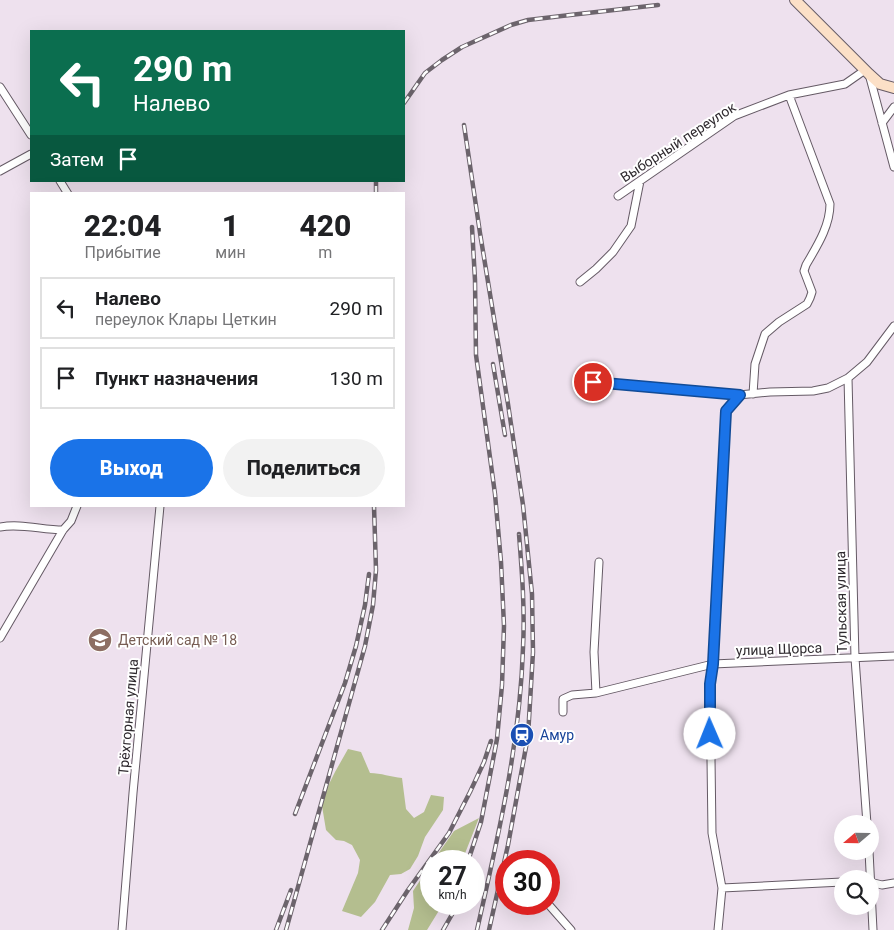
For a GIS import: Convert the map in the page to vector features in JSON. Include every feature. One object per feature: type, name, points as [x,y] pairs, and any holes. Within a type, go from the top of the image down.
[{"type":"main road","points":[[795,0],[880,84],[894,88]]},
{"type":"street","name":"Выборный переулок","points":[[618,196],[734,116],[789,95],[845,84],[867,72]]},
{"type":"street","points":[[867,72],[894,168]]},
{"type":"street","points":[[0,87],[30,134]]},
{"type":"street","points":[[753,394],[755,364],[765,334],[779,322],[807,304],[810,298],[812,292],[804,271],[828,222],[830,214],[830,204],[789,95]]},
{"type":"street","points":[[882,123],[894,107]]},
{"type":"street","points":[[0,171],[30,155]]},
{"type":"street","points":[[580,282],[612,252],[631,226],[640,180]]},
{"type":"street","points":[[593,382],[740,395],[813,391],[828,388],[848,378],[867,362],[894,326]]},
{"type":"street","name":"Тульская улица","points":[[848,378],[855,658],[866,815]]},
{"type":"street","points":[[718,930],[722,888],[712,833],[710,684],[713,664],[726,411],[740,395]]},
{"type":"street","points":[[0,638],[62,530],[71,521],[78,507]]},
{"type":"street","name":"Трёхгорная улица","points":[[122,930],[160,507]]},
{"type":"street","points":[[0,527],[11,525],[62,530]]},
{"type":"street","points":[[596,693],[594,652],[599,562]]},
{"type":"street","name":"улица Щорса","points":[[564,712],[563,699],[572,696],[596,693],[713,664],[894,656]]},
{"type":"street","points":[[722,888],[834,882]]},
{"type":"street","points":[[879,883],[894,883]]},
{"type":"street","points":[[558,915],[571,930]]},
{"type":"street","points":[[872,915],[873,930]]},
{"type":"green space","points":[[348,749],[361,752],[370,773],[402,778],[406,809],[414,818],[424,812],[431,795],[444,797],[443,810],[425,837],[418,856],[410,869],[401,874],[390,875],[375,902],[361,917],[342,911],[358,873],[360,860],[352,845],[336,840],[326,830],[321,800]]},
{"type":"green space","points":[[479,818],[466,850],[441,850],[454,831]]},
{"type":"green space","points":[[420,880],[420,915],[436,915],[427,930],[408,930],[414,908],[413,891]]},
{"type":"railway","points":[[405,102],[425,73],[442,60],[462,47],[511,25],[528,20],[658,5]]},
{"type":"railway","points":[[464,125],[523,505],[532,594],[533,652],[528,736],[508,845],[489,930]]},
{"type":"railway","points":[[376,182],[376,192]]},
{"type":"railway","points":[[472,227],[476,355],[495,494],[504,626],[502,685],[497,739],[481,822],[472,850]]},
{"type":"railway","points":[[493,364],[505,435]]},
{"type":"railway","points":[[286,930],[365,646],[373,605],[376,570],[374,507]]},
{"type":"railway","points":[[477,930],[507,790],[518,719],[524,634],[519,534]]},
{"type":"railway","points":[[295,814],[345,683],[356,646],[365,605],[369,574]]},
{"type":"railway","points":[[382,930],[449,833],[484,762],[491,741]]},
{"type":"railway","points":[[276,930],[291,890]]},
{"type":"railway","points":[[443,930],[452,915]]},
{"type":"place","name":"Детский сад № 18","points":[[100,640]]},
{"type":"place","name":"Амур","points":[[522,735]]},
{"type":"route","points":[[593,382],[740,395],[726,411],[713,664],[710,684],[710,734]]}]
